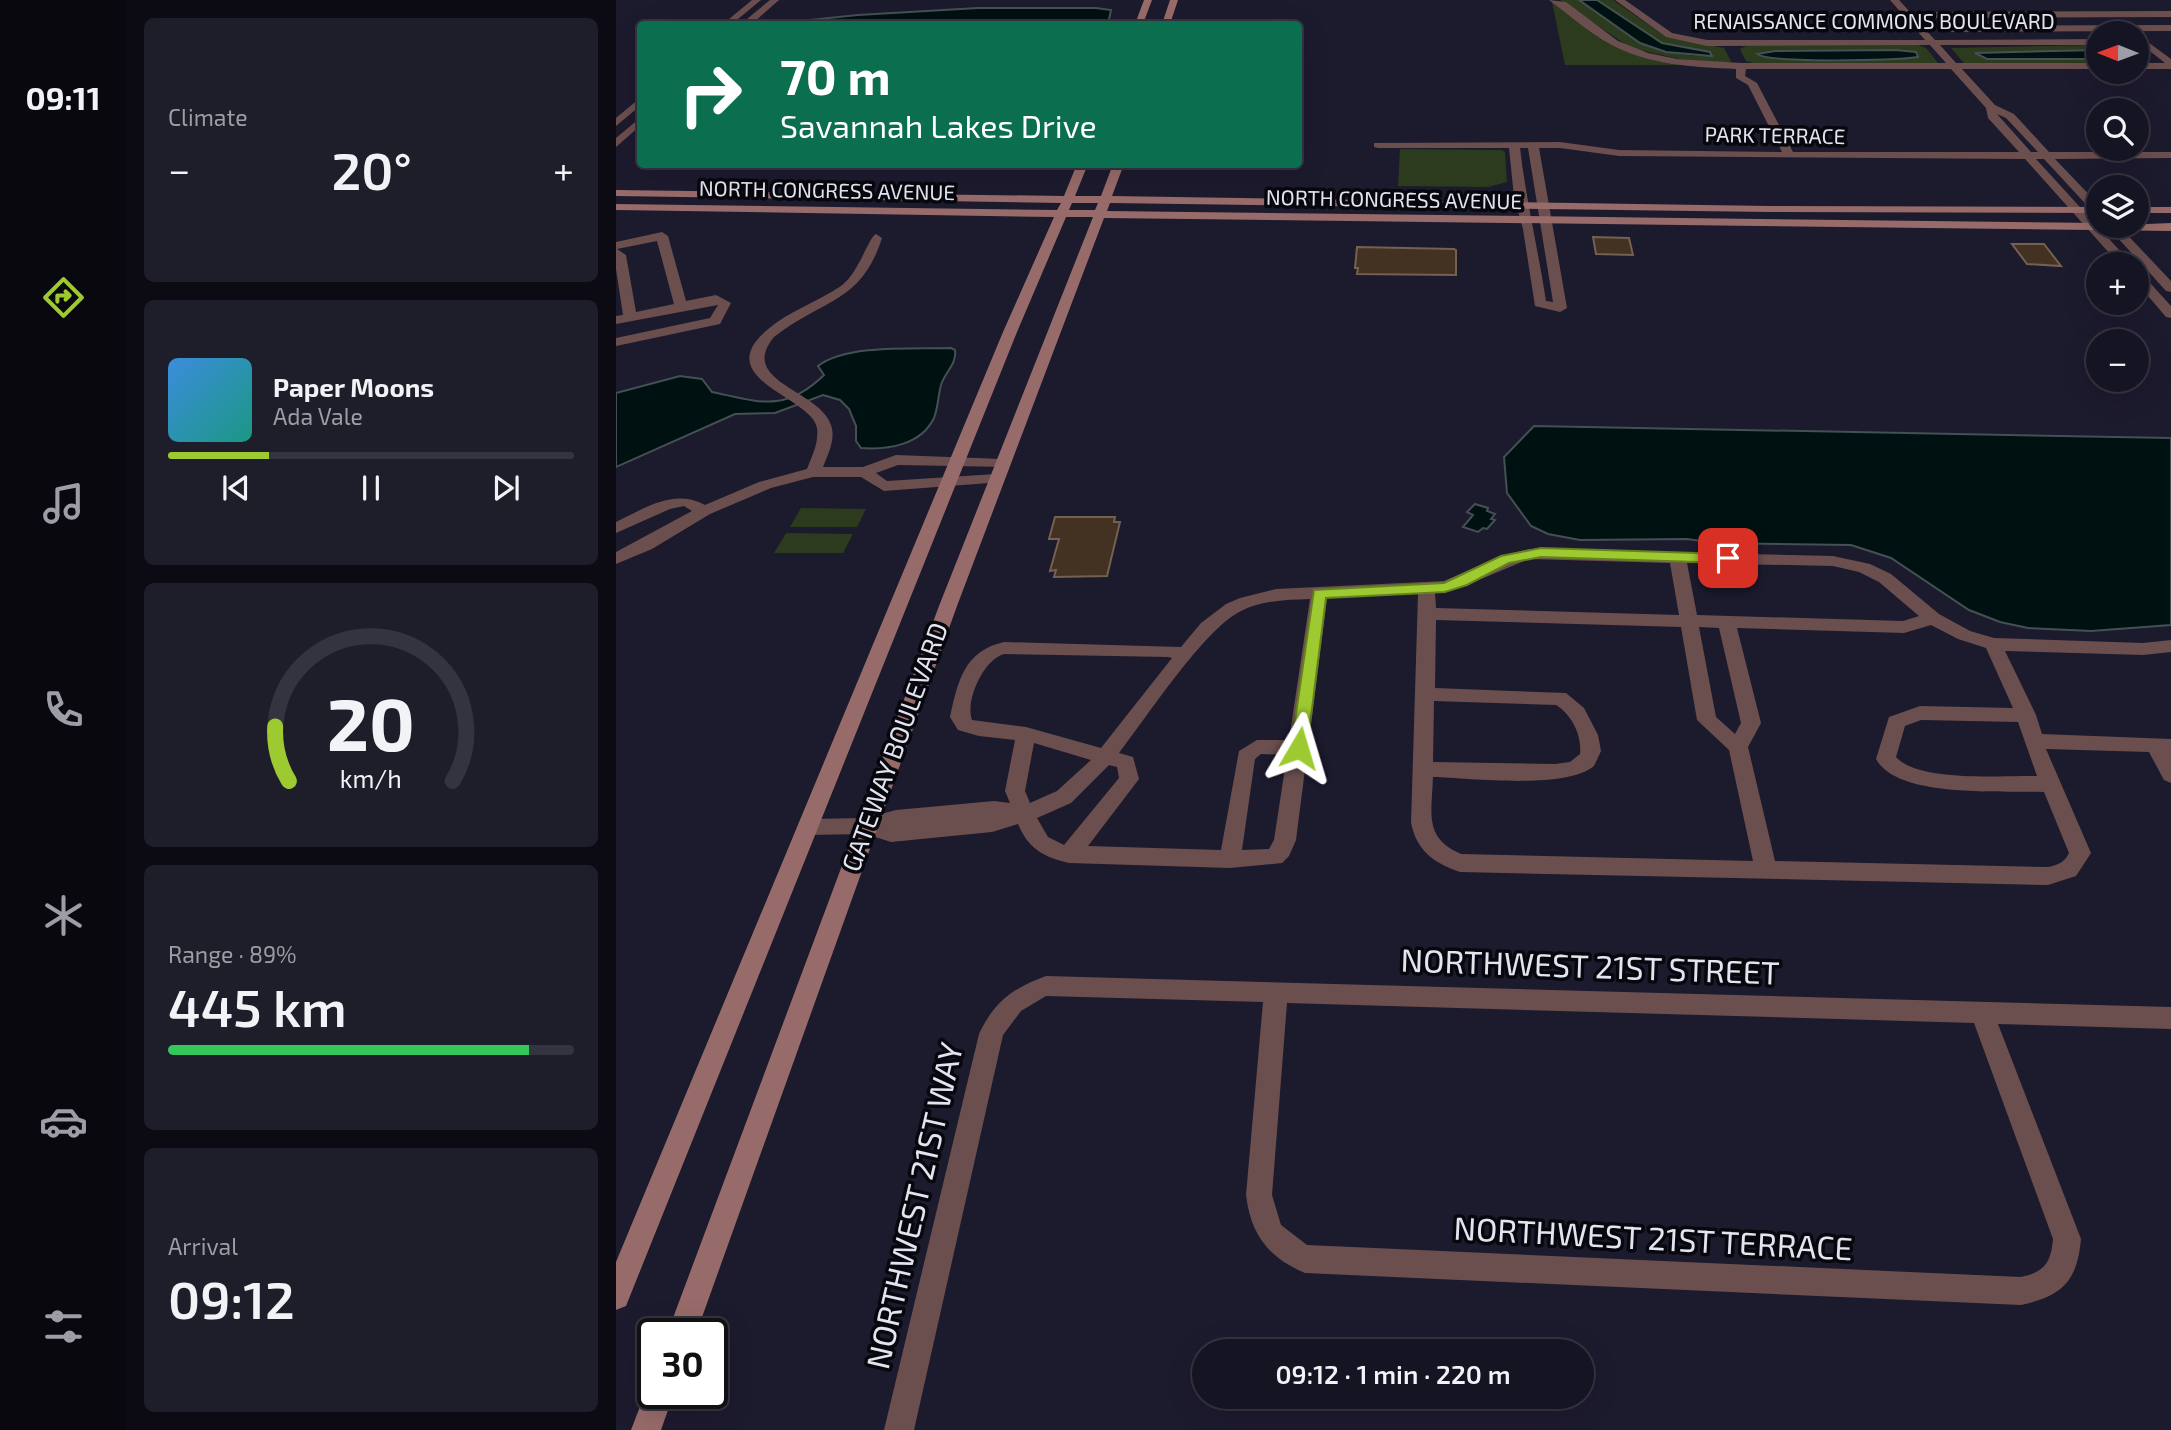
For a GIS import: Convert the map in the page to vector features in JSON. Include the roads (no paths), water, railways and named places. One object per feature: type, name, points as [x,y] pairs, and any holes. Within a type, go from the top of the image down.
[{"type":"main road","points":[[1140,21],[1147,0]]},
{"type":"main road","points":[[1168,21],[1174,0]]},
{"type":"main road","name":"GATEWAY BOULEVARD","points":[[616,1296],[947,484],[1081,168]]},
{"type":"main road","name":"GATEWAY BOULEVARD","points":[[687,1318],[866,826],[999,472],[1118,168]]},
{"type":"main road","name":"NORTH CONGRESS AVENUE","points":[[616,193],[1522,206],[2086,209]]},
{"type":"main road","name":"NORTH CONGRESS AVENUE","points":[[616,207],[2086,227]]},
{"type":"main road","points":[[2149,210],[2171,210]]},
{"type":"main road","name":"NORTH CONGRESS AVENUE","points":[[2149,227],[2171,227]]},
{"type":"main road","points":[[646,1430],[653,1409]]},
{"type":"street","points":[[731,21],[757,0]]},
{"type":"street","points":[[750,21],[775,0]]},
{"type":"street","name":"RENAISSANCE COMMONS BOULEVARD","points":[[1553,0],[1563,4],[1611,40],[1633,51],[1683,62],[1742,66],[2086,66]]},
{"type":"street","name":"RENAISSANCE COMMONS BOULEVARD","points":[[1619,0],[1669,35],[1691,41],[1730,44],[2086,42]]},
{"type":"street","points":[[1894,0],[1991,107],[2010,116],[2086,197]]},
{"type":"street","points":[[2036,5],[2046,15]]},
{"type":"street","points":[[2158,5],[2170,14]]},
{"type":"street","points":[[1954,6],[1964,15]]},
{"type":"street","points":[[1994,6],[2036,43]]},
{"type":"street","points":[[2106,14],[2115,21]]},
{"type":"street","points":[[1907,15],[2170,14]]},
{"type":"street","points":[[1946,29],[2020,28],[2086,33]]},
{"type":"street","points":[[2149,34],[2171,28]]},
{"type":"street","points":[[2149,40],[2162,42]]},
{"type":"street","points":[[1730,44],[1742,66]]},
{"type":"street","points":[[2149,48],[2171,64]]},
{"type":"street","points":[[2149,65],[2171,64]]},
{"type":"street","name":"RENAISSANCE COMMONS BOULEVARD","points":[[1742,66],[1739,73],[1741,78],[1752,83],[1789,155]]},
{"type":"street","points":[[616,123],[637,104]]},
{"type":"street","points":[[1991,107],[1992,116],[2086,220]]},
{"type":"street","points":[[616,144],[637,124]]},
{"type":"street","name":"PARK TERRACE","points":[[1378,145],[1572,145],[1619,153],[2171,155]]},
{"type":"street","points":[[1514,145],[1540,303],[1560,308],[1533,145]]},
{"type":"street","points":[[630,317],[617,247],[662,236],[681,306]]},
{"type":"street","points":[[813,472],[826,443],[825,426],[818,413],[768,378],[758,365],[756,353],[761,344],[789,320],[843,291],[854,281],[862,272],[876,238]]},
{"type":"street","points":[[2103,238],[2115,252]]},
{"type":"street","points":[[2124,238],[2171,288]]},
{"type":"street","points":[[2149,272],[2156,271]]},
{"type":"street","points":[[2149,287],[2171,314]]},
{"type":"street","points":[[616,320],[716,299],[724,303],[715,321],[616,342]]},
{"type":"street","points":[[616,559],[704,510],[765,485],[813,472],[865,472],[896,460],[957,461],[999,472]]},
{"type":"street","points":[[865,472],[884,486],[947,484],[999,472]]},
{"type":"street","points":[[616,528],[665,505],[686,502],[704,510]]},
{"type":"street","points":[[807,827],[866,826],[891,834],[992,824],[1025,813],[1064,797],[1086,779],[1207,627],[1232,608],[1261,597],[1425,589],[1454,585],[1496,563],[1529,554],[1833,561],[1854,565],[1895,584],[1933,618],[1964,635],[1993,644],[2136,649],[2171,646]]},
{"type":"street","points":[[1677,557],[1707,720],[1738,747],[1766,871]]},
{"type":"street","points":[[1425,589],[1427,614],[1421,823],[1431,848],[1444,858],[1460,863],[2048,876],[2065,873],[2076,865],[2080,853],[2033,741],[2026,715],[1993,644]]},
{"type":"street","points":[[1026,734],[1016,792],[1033,834],[1054,851],[1069,854],[1230,859],[1274,857],[1281,850],[1299,748],[1319,593]]},
{"type":"street","points":[[1427,614],[1904,627],[1933,618]]},
{"type":"street","points":[[1726,621],[1751,723],[1738,747]]},
{"type":"street","points":[[1069,854],[1129,779],[1126,762],[1026,734],[965,725],[960,717],[978,663],[987,652],[1004,648],[1168,651],[1184,654]]},
{"type":"street","points":[[1422,769],[1562,771],[1582,766],[1592,750],[1590,738],[1576,711],[1569,703],[1559,698],[1425,694]]},
{"type":"street","points":[[2026,715],[1920,713],[1907,716],[1896,722],[1886,759],[1896,770],[1930,781],[2050,784]]},
{"type":"street","points":[[2033,741],[2163,745],[2171,775]]},
{"type":"street","points":[[1230,859],[1246,756],[1257,747],[1299,748]]},
{"type":"street","name":"NORTHWEST 21ST STREET","points":[[1011,1003],[1028,992],[1046,986],[2171,1018]]},
{"type":"street","name":"NORTHWEST 21ST TERRACE","points":[[1276,991],[1259,1195],[1262,1216],[1270,1236],[1286,1250],[1305,1259],[2021,1291],[2042,1287],[2057,1276],[2066,1259],[2067,1239],[1982,1012]]},
{"type":"street","name":"NORTHWEST 21ST WAY","points":[[899,1430],[991,1034],[998,1017],[1011,1003]]}]
